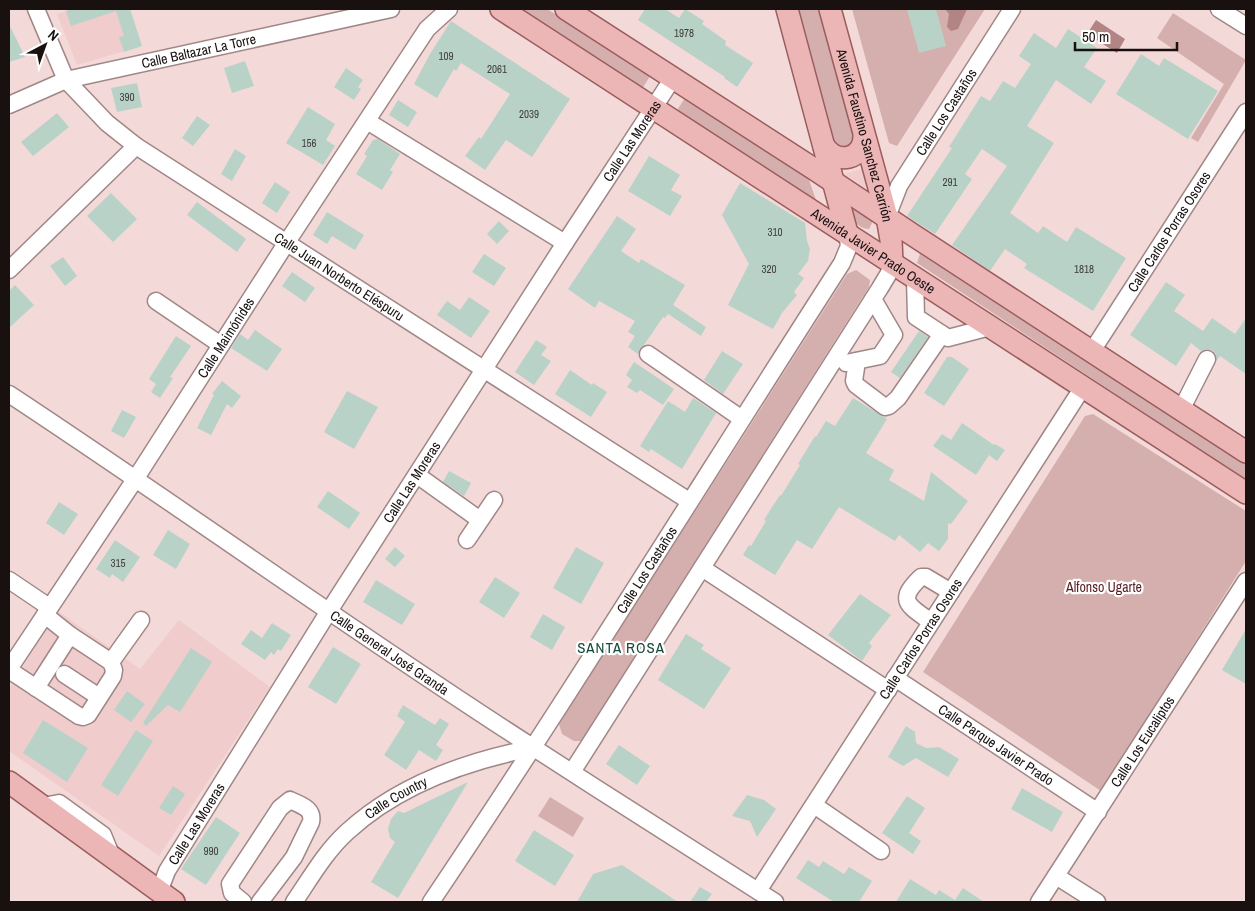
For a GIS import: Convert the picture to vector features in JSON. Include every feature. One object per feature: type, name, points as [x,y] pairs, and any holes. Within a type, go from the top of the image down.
[{"type":"main road","name":"Avenida Javier Prado Oeste","points":[[501,9],[1246,492]]},
{"type":"main road","points":[[566,9],[834,181],[1246,452]]},
{"type":"main road","points":[[787,9],[847,233]]},
{"type":"main road","name":"Avenida Faustino Sanchez Carrión","points":[[830,9],[887,217],[892,263]]},
{"type":"main road","points":[[824,146],[831,155],[851,157],[862,148],[864,136]]},
{"type":"main road","points":[[9,782],[112,857],[161,900]]},
{"type":"street","name":"Calle Juan Norberto Eléspuru","points":[[36,9],[66,80],[107,124],[136,146],[689,501]]},
{"type":"street","name":"Calle Baltazar La Torre","points":[[9,105],[66,80],[391,9]]},
{"type":"street","name":"Calle Maimónides","points":[[9,670],[136,478],[287,242],[427,29],[449,9]]},
{"type":"street","name":"Calle Los Castaños","points":[[887,217],[899,186],[1012,9]]},
{"type":"street","points":[[1220,9],[1246,26]]},
{"type":"street","name":"Calle Las Moreras","points":[[161,900],[167,871],[329,611],[565,243],[674,78]]},
{"type":"street","name":"Calle Carlos Porras Osores","points":[[1092,351],[1246,112]]},
{"type":"street","points":[[368,121],[565,243]]},
{"type":"street","points":[[9,270],[136,146]]},
{"type":"street","name":"Calle Los Castaños","points":[[431,902],[533,748],[842,263],[849,246],[847,233]]},
{"type":"street","points":[[572,772],[831,366],[889,273],[892,263]]},
{"type":"street","points":[[915,278],[916,317]]},
{"type":"street","points":[[873,299],[894,335]]},
{"type":"street","points":[[156,301],[221,345]]},
{"type":"street","points":[[916,317],[948,338],[990,327]]},
{"type":"street","points":[[831,366],[880,356],[894,335],[916,317]]},
{"type":"street","points":[[856,361],[854,381],[856,385],[885,407],[889,406],[898,398],[942,334]]},
{"type":"street","points":[[648,354],[742,419]]},
{"type":"street","points":[[1181,410],[1208,359]]},
{"type":"street","name":"Calle Carlos Porras Osores","points":[[758,891],[1083,387]]},
{"type":"street","name":"Calle General José Granda","points":[[9,394],[533,748],[775,902]]},
{"type":"street","points":[[417,475],[480,520]]},
{"type":"street","points":[[467,540],[494,500]]},
{"type":"street","name":"Calle Parque Javier Prado","points":[[702,568],[1098,812]]},
{"type":"street","points":[[931,622],[907,602],[909,589],[921,577],[926,577],[951,592]]},
{"type":"street","points":[[9,580],[47,611],[70,635],[111,662],[114,670],[113,676],[88,715],[83,717],[9,670]]},
{"type":"street","name":"Calle Los Eucaliptos","points":[[1039,902],[1246,581]]},
{"type":"street","points":[[111,662],[141,620]]},
{"type":"street","points":[[36,688],[70,635]]},
{"type":"street","points":[[64,674],[99,697]]},
{"type":"street","name":"Calle Country","points":[[294,902],[346,832],[404,791],[460,768],[509,753],[533,748]]},
{"type":"street","points":[[243,902],[232,893],[230,884],[280,808],[290,800],[308,808],[312,817],[294,857],[260,902]]},
{"type":"street","points":[[814,805],[881,851]]},
{"type":"street","points":[[294,857],[316,870]]},
{"type":"street","points":[[1056,876],[1097,902]]},
{"type":"shaded area","points":[[72,9],[130,9],[142,46],[77,65],[57,14]]},
{"type":"shaded area","points":[[945,9],[967,9],[958,29],[951,31],[947,27],[949,14]]},
{"type":"shaded area","points":[[1096,20],[1125,39],[1117,53],[1087,34]]},
{"type":"shaded area","points":[[864,168],[869,186],[865,188],[845,174]]},
{"type":"shaded area","points":[[58,611],[140,669],[179,620],[270,687],[159,856],[9,751],[9,689]]},
{"type":"green space","points":[[517,9],[547,9],[652,73],[642,89]]},
{"type":"green space","points":[[796,9],[818,9],[854,136],[854,145],[847,153],[833,145]]},
{"type":"green space","points":[[852,9],[985,9],[897,146],[889,143]]},
{"type":"green space","points":[[1173,13],[1246,60],[1198,142],[1191,138],[1224,84],[1157,38]]},
{"type":"green space","points":[[688,93],[807,174],[816,200],[676,112]]},
{"type":"green space","points":[[860,208],[872,218],[869,229],[856,224],[853,210]]},
{"type":"green space","points":[[920,254],[1246,464],[1246,480],[917,263]]},
{"type":"green space","points":[[856,270],[870,280],[869,287],[581,741],[574,741],[562,734],[559,724],[847,274]]},
{"type":"green space","name":"Alfonso Ugarte","points":[[1093,414],[1246,511],[1246,561],[1101,791],[923,672],[1085,416]]},
{"type":"green space","points":[[550,797],[584,818],[573,837],[538,816]]},
{"type":"building","points":[[72,9],[130,9],[142,46],[124,52],[119,37],[124,36],[116,11],[71,26],[66,11]]},
{"type":"building","points":[[645,9],[665,9],[679,18],[685,9],[704,21],[702,24],[726,41],[725,45],[753,63],[737,87],[725,77],[638,20]]},
{"type":"building","points":[[907,9],[936,9],[946,46],[919,53]]},
{"type":"building","points":[[451,21],[570,99],[532,157],[506,140],[485,170],[465,156],[479,137],[481,139],[510,94],[461,63],[456,71],[454,69],[437,98],[414,84]]},
{"type":"building","points":[[9,24],[25,57],[9,62]]},
{"type":"building","points":[[1068,29],[1097,48],[1084,67],[1106,81],[1091,104],[1056,80],[1027,126],[1054,143],[1010,213],[1038,233],[1043,226],[1067,242],[1076,227],[1126,258],[1093,311],[1024,268],[1027,264],[1005,249],[990,271],[952,245],[1007,166],[982,149],[965,174],[972,179],[935,234],[907,216],[952,148],[949,147],[981,96],[990,101],[1003,81],[1015,88],[1031,64],[1019,56],[1034,33],[1056,48]]},
{"type":"building","points":[[1141,54],[1159,66],[1164,58],[1218,91],[1188,139],[1116,94]]},
{"type":"building","points":[[245,61],[254,86],[232,93],[224,68]]},
{"type":"building","points":[[346,68],[363,80],[358,87],[361,89],[354,100],[334,87]]},
{"type":"building","points":[[137,83],[142,107],[117,112],[111,88]]},
{"type":"building","points":[[398,100],[417,112],[408,127],[389,115]]},
{"type":"building","points":[[308,107],[335,124],[326,140],[335,146],[323,165],[286,143]]},
{"type":"building","points":[[57,113],[69,127],[33,156],[21,142]]},
{"type":"building","points":[[197,116],[210,125],[193,146],[182,138]]},
{"type":"building","points":[[378,139],[400,154],[390,170],[393,172],[382,190],[356,174],[367,156],[364,154],[373,140]]},
{"type":"building","points":[[235,149],[246,156],[232,181],[221,174]]},
{"type":"building","points":[[649,156],[680,175],[671,190],[682,196],[670,216],[628,191]]},
{"type":"building","points":[[275,182],[290,192],[277,213],[262,203]]},
{"type":"building","points":[[740,183],[805,223],[810,249],[808,261],[798,274],[804,278],[794,292],[797,295],[782,313],[773,329],[728,305],[749,264],[722,215]]},
{"type":"building","points":[[111,193],[137,219],[113,242],[87,216]]},
{"type":"building","points":[[197,202],[246,239],[237,252],[187,215]]},
{"type":"building","points":[[327,212],[364,235],[355,250],[332,236],[327,244],[313,235]]},
{"type":"building","points":[[617,216],[636,229],[621,251],[639,263],[641,259],[685,285],[673,305],[706,327],[701,336],[668,314],[665,318],[663,317],[640,348],[638,354],[628,347],[635,336],[628,332],[635,321],[599,301],[595,308],[568,289]]},
{"type":"building","points":[[499,221],[509,231],[497,244],[487,234]]},
{"type":"building","points":[[484,254],[506,268],[494,286],[472,272]]},
{"type":"building","points":[[63,257],[77,276],[65,286],[50,266]]},
{"type":"building","points":[[292,272],[315,288],[305,302],[282,286]]},
{"type":"building","points":[[1166,282],[1185,295],[1174,311],[1203,331],[1212,318],[1235,334],[1246,318],[1246,374],[1220,356],[1216,361],[1216,354],[1212,350],[1201,351],[1191,343],[1176,366],[1130,335]]},
{"type":"building","points":[[15,285],[34,305],[9,328],[9,291]]},
{"type":"building","points":[[469,297],[490,311],[471,338],[437,315],[447,301],[460,310]]},
{"type":"building","points":[[255,330],[282,349],[267,371],[231,348],[240,334],[248,340]]},
{"type":"building","points":[[919,331],[928,337],[900,378],[891,372]]},
{"type":"building","points":[[176,336],[191,346],[170,377],[173,378],[160,398],[151,392],[156,384],[149,379]]},
{"type":"building","points":[[536,340],[547,347],[541,355],[551,361],[534,385],[515,372]]},
{"type":"building","points":[[722,351],[743,364],[723,394],[704,380]]},
{"type":"building","points":[[947,357],[952,357],[969,369],[944,406],[924,393]]},
{"type":"building","points":[[634,362],[674,389],[663,405],[640,390],[637,393],[627,387],[632,380],[626,375]]},
{"type":"building","points":[[570,370],[592,385],[593,383],[607,392],[591,417],[555,394]]},
{"type":"building","points":[[222,381],[241,396],[232,408],[227,404],[211,435],[197,428],[214,395],[212,394]]},
{"type":"building","points":[[347,391],[378,407],[354,449],[324,432]]},
{"type":"building","points":[[693,398],[716,413],[682,469],[651,449],[649,452],[640,446],[668,401],[685,412]]},
{"type":"building","points":[[853,398],[887,419],[866,453],[894,470],[889,480],[924,501],[931,472],[968,501],[951,524],[948,523],[948,539],[939,551],[928,543],[920,552],[899,535],[895,541],[839,507],[812,549],[797,540],[775,575],[743,555],[749,545],[751,546],[766,521],[764,520],[800,465],[798,464],[815,436],[826,421],[835,426]]},
{"type":"building","points":[[122,410],[136,417],[124,438],[111,431]]},
{"type":"building","points":[[962,423],[994,445],[1005,450],[997,461],[989,455],[976,475],[933,446],[942,434],[951,440]]},
{"type":"building","points":[[449,471],[471,483],[464,496],[443,482]]},
{"type":"building","points":[[328,491],[360,513],[349,529],[317,507]]},
{"type":"building","points":[[59,502],[78,514],[64,535],[46,523]]},
{"type":"building","points":[[168,530],[190,544],[176,569],[153,555]]},
{"type":"building","points":[[115,540],[140,557],[123,582],[112,574],[110,578],[96,569]]},
{"type":"building","points":[[395,547],[405,556],[395,567],[385,559]]},
{"type":"building","points":[[576,547],[604,563],[581,604],[553,588]]},
{"type":"building","points":[[495,577],[520,593],[504,618],[479,602]]},
{"type":"building","points":[[376,580],[415,604],[402,625],[363,602]]},
{"type":"building","points":[[860,594],[891,615],[869,643],[872,646],[862,661],[828,635]]},
{"type":"building","points":[[543,614],[565,627],[552,650],[530,637]]},
{"type":"building","points":[[272,623],[291,635],[281,651],[278,649],[274,655],[271,652],[265,660],[241,644],[251,630],[262,638]]},
{"type":"building","points":[[1246,629],[1246,684],[1222,670]]},
{"type":"building","points":[[686,634],[704,645],[701,649],[731,668],[704,709],[658,680]]},
{"type":"building","points":[[333,647],[361,664],[336,704],[308,687]]},
{"type":"building","points":[[191,648],[212,662],[180,712],[168,705],[146,726],[143,723]]},
{"type":"building","points":[[127,691],[145,704],[131,722],[114,710]]},
{"type":"building","points":[[403,705],[435,725],[440,718],[449,724],[436,745],[443,750],[436,761],[419,750],[406,770],[384,755],[405,722],[397,716]]},
{"type":"building","points":[[43,720],[88,748],[67,782],[23,753]]},
{"type":"building","points":[[906,726],[915,732],[916,743],[926,748],[939,747],[959,759],[948,777],[916,758],[903,766],[888,757]]},
{"type":"building","points":[[136,730],[153,741],[118,796],[101,785]]},
{"type":"building","points":[[619,745],[650,766],[637,785],[606,764]]},
{"type":"building","points":[[468,782],[398,898],[371,882],[395,842],[390,838],[388,829],[391,819],[398,811],[404,813]]},
{"type":"building","points":[[173,786],[185,794],[171,815],[159,808]]},
{"type":"building","points":[[1022,788],[1063,812],[1052,832],[1011,809]]},
{"type":"building","points":[[747,795],[764,800],[776,809],[757,837],[750,821],[732,816]]},
{"type":"building","points":[[907,796],[925,808],[909,833],[921,841],[913,854],[882,833]]},
{"type":"building","points":[[216,817],[240,833],[206,885],[181,869]]},
{"type":"building","points":[[534,830],[574,855],[555,886],[515,861]]},
{"type":"building","points":[[808,860],[819,867],[823,861],[844,874],[849,867],[872,881],[859,902],[834,902],[796,878]]},
{"type":"building","points":[[622,865],[678,902],[577,902],[593,874]]},
{"type":"building","points":[[910,879],[936,895],[939,890],[955,900],[963,888],[984,902],[896,902]]},
{"type":"building","points":[[700,887],[712,894],[706,902],[690,902]]},
{"type":"district","name":"SANTA ROSA","points":[[621,648]]}]
